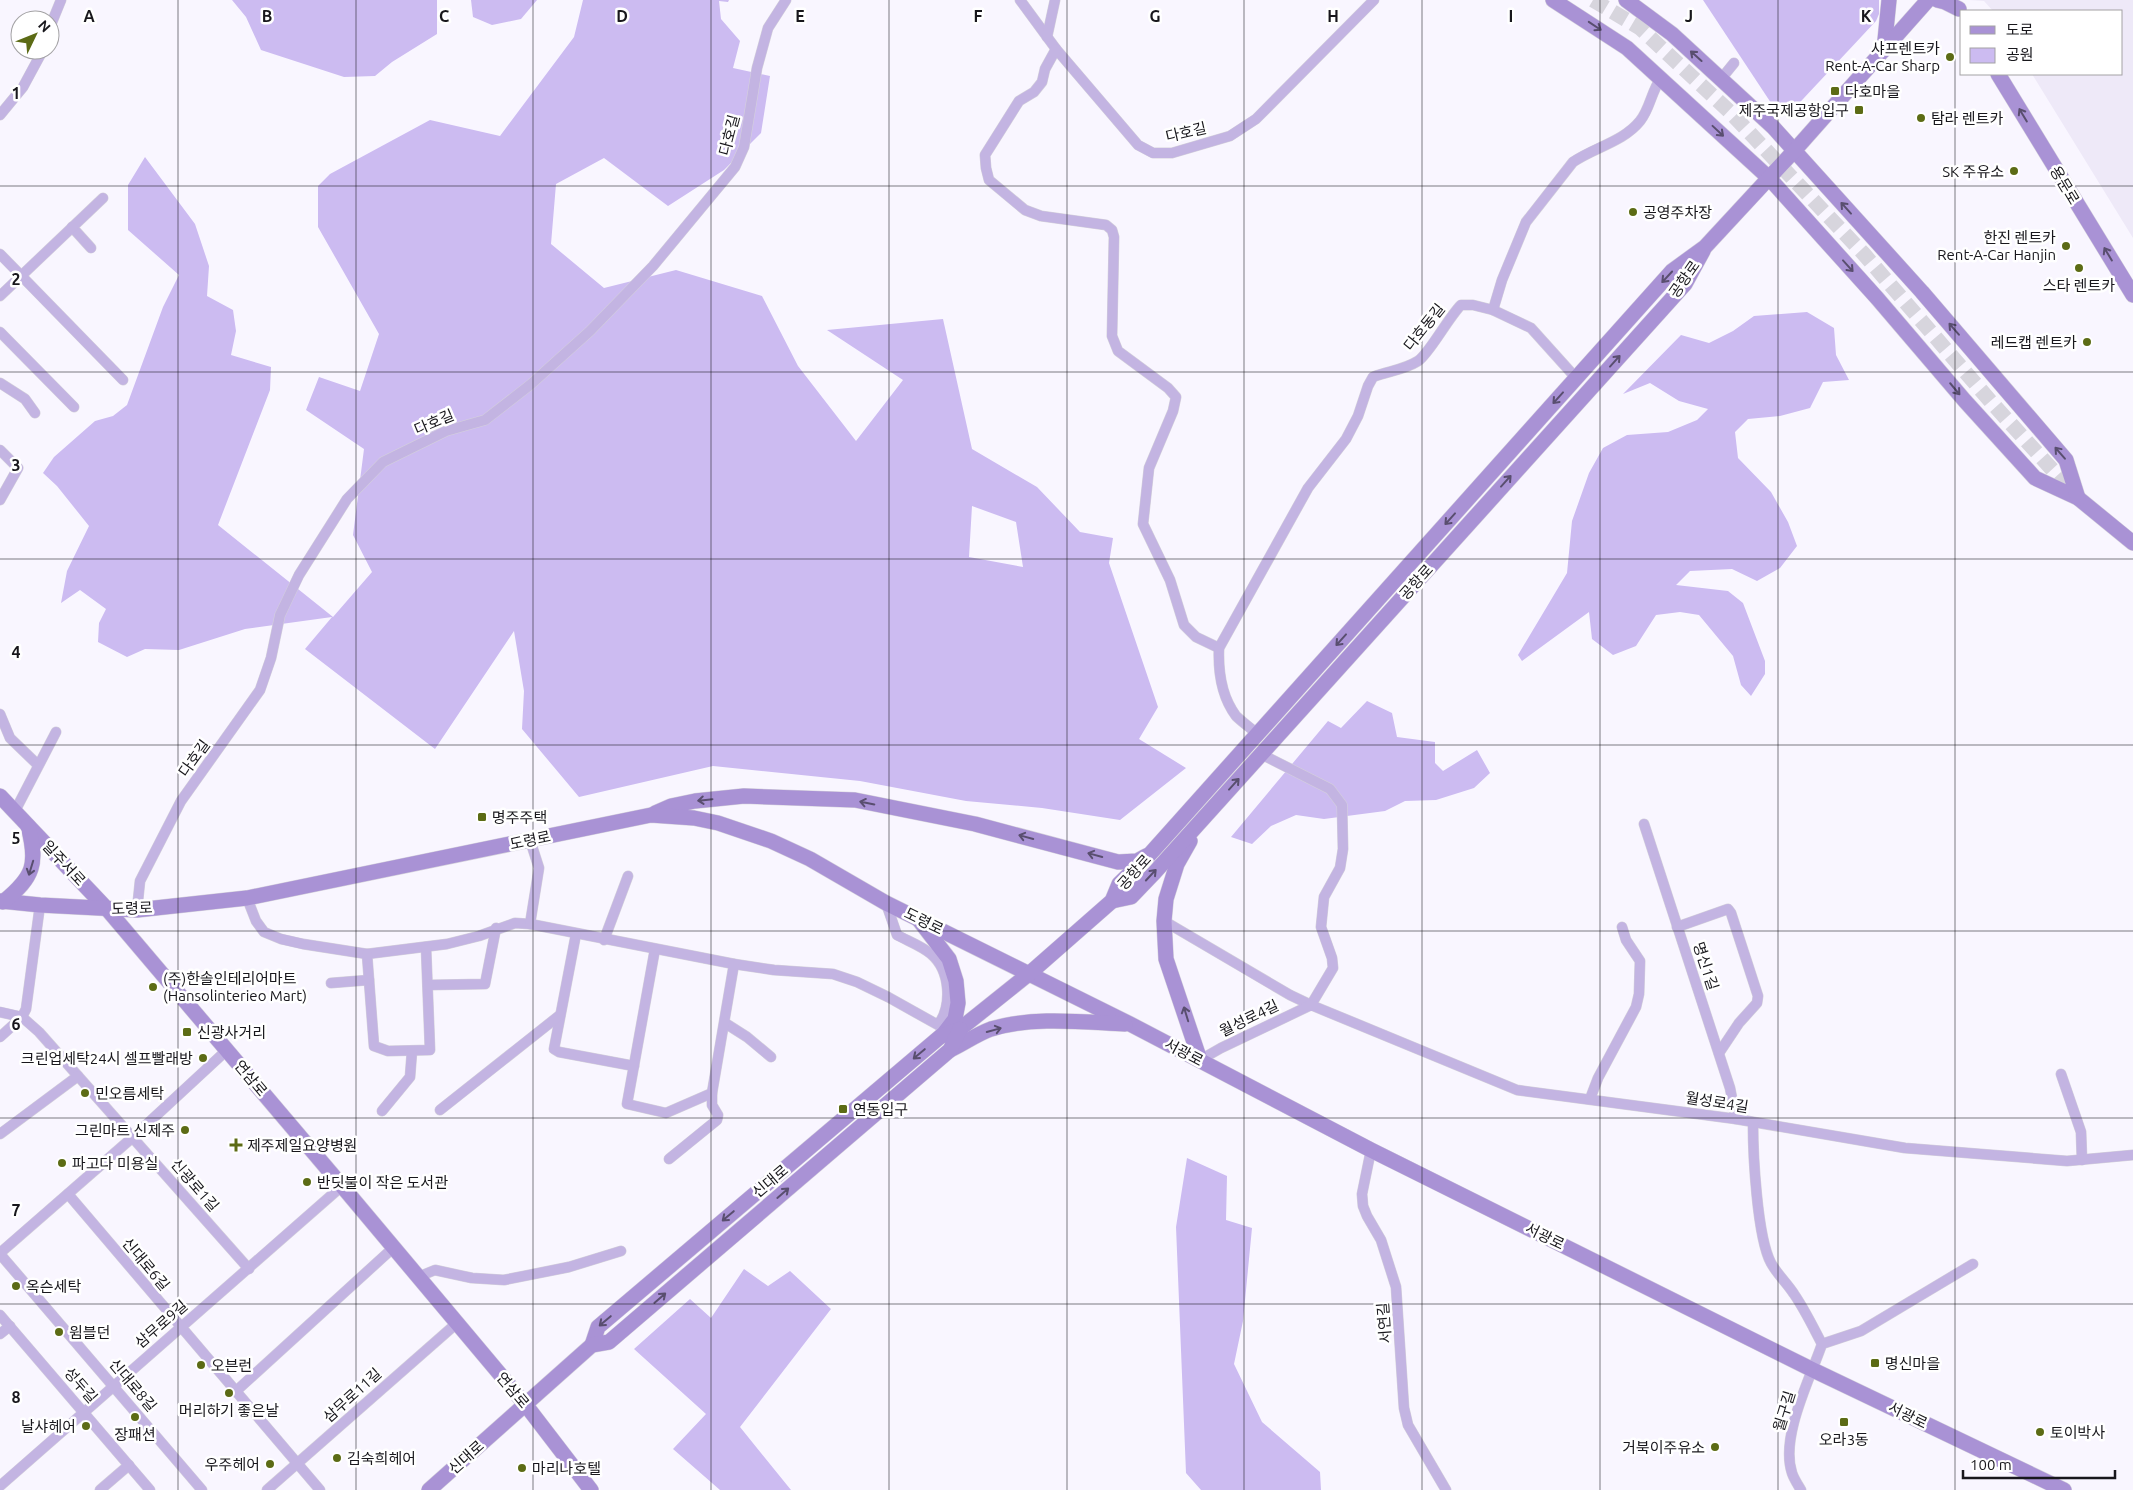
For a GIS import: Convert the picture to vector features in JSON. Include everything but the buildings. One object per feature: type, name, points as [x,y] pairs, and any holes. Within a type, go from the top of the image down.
[{"type":"street","name":"다호길","points":[[136,910],[140,881],[182,801],[260,690],[272,658],[280,615],[299,575],[347,499],[383,462],[446,432],[485,420],[530,385],[590,331],[653,266],[736,168],[744,148],[757,68],[768,28],[786,0]]},
{"type":"street","name":"다호길","points":[[1020,0],[1056,49],[1138,145],[1153,153],[1172,153],[1230,136],[1256,119],[1374,0]]},
{"type":"street","points":[[1047,37],[1055,0]]},
{"type":"street","points":[[1553,0],[1627,48],[1769,178],[1878,298],[1965,401],[2035,478],[2078,498],[2133,543]]},
{"type":"street","points":[[1626,0],[1672,34],[1772,127],[1922,292],[2066,460],[2078,498]]},
{"type":"street","points":[[1884,50],[1888,0]]},
{"type":"street","name":"공항로","points":[[1030,973],[1112,901],[1119,884],[1150,854],[1672,271],[1705,247],[1794,151],[1928,0]]},
{"type":"street","points":[[1937,0],[1958,8]]},
{"type":"street","points":[[1056,49],[1045,69],[1042,82],[1034,92],[1019,101],[985,155],[989,180],[1025,210],[1041,216],[1106,225],[1112,230],[1114,237],[1112,336],[1118,351],[1168,388],[1176,397],[1173,411],[1149,468],[1143,524],[1170,580],[1184,625],[1196,637],[1219,648]]},
{"type":"street","points":[[0,115],[23,87],[38,60]]},
{"type":"street","points":[[1721,79],[1734,63]]},
{"type":"street","name":"용문로","points":[[1999,75],[2133,296]]},
{"type":"street","points":[[1576,378],[1530,328],[1493,310],[1502,280],[1526,222],[1573,162],[1583,155],[1612,143],[1640,122],[1650,101],[1653,89],[1661,78]]},
{"type":"street","points":[[0,296],[103,198]]},
{"type":"street","points":[[72,227],[90,248]]},
{"type":"street","name":"공항로","points":[[1112,901],[1131,897],[1261,754],[1685,284],[1705,247]]},
{"type":"street","points":[[0,254],[123,380]]},
{"type":"street","name":"다호동길","points":[[1257,734],[1236,716],[1223,692],[1218,666],[1219,648],[1308,488],[1346,439],[1358,416],[1373,377],[1408,367],[1420,360],[1461,305],[1474,305],[1493,310]]},
{"type":"street","points":[[0,332],[74,407]]},
{"type":"street","points":[[0,383],[25,399],[35,412]]},
{"type":"street","points":[[0,450],[18,468],[0,500]]},
{"type":"street","points":[[0,714],[10,738],[38,765]]},
{"type":"street","points":[[15,811],[56,732]]},
{"type":"street","points":[[1164,920],[1290,995],[1311,1005],[1333,968],[1332,958],[1320,928],[1324,897],[1340,868],[1343,849],[1342,805],[1330,789],[1261,754]]},
{"type":"street","name":"일주서로","points":[[0,796],[107,909]]},
{"type":"street","points":[[651,815],[671,806],[695,801],[744,796],[855,800],[975,824],[1118,862],[1137,860],[1150,854]]},
{"type":"street","name":"도령로","points":[[1,901],[40,906],[136,910],[247,898],[651,815],[694,818],[744,830],[810,859],[886,903],[1030,973]]},
{"type":"street","points":[[1200,1060],[1166,959],[1164,920],[1166,900],[1177,864],[1201,820]]},
{"type":"street","name":"명신1길","points":[[1644,824],[1730,1088],[1736,1119]]},
{"type":"street","points":[[1,901],[24,883],[32,867],[33,845],[28,825]]},
{"type":"street","points":[[530,840],[539,868],[530,924]]},
{"type":"street","points":[[604,940],[628,876]]},
{"type":"street","points":[[247,898],[256,921],[264,932],[281,939],[303,944],[367,954],[426,947],[471,938],[515,923],[530,924],[734,964],[774,970],[833,974],[857,982],[888,997],[938,1025],[944,1016],[947,1004],[947,987],[942,969],[932,954],[897,935],[886,903]]},
{"type":"street","points":[[0,1037],[22,1017],[26,1009],[40,906]]},
{"type":"street","name":"연삼로","points":[[107,909],[525,1404],[590,1490]]},
{"type":"street","points":[[1677,927],[1728,909],[1734,922],[1758,996],[1757,1003],[1739,1022],[1719,1053]]},
{"type":"street","points":[[916,917],[949,959],[956,982],[958,1003],[955,1019],[941,1036]]},
{"type":"street","points":[[1590,1099],[1598,1078],[1636,1008],[1639,994],[1640,960],[1626,940],[1622,927]]},
{"type":"street","points":[[428,986],[485,984],[496,928]]},
{"type":"street","points":[[576,934],[554,1049],[559,1052],[634,1066]]},
{"type":"street","points":[[367,954],[374,1046],[388,1051],[430,1050],[426,947]]},
{"type":"street","points":[[654,949],[627,1104],[666,1113],[712,1093]]},
{"type":"street","points":[[669,1159],[717,1120],[718,1115],[712,1105],[712,1093],[726,1023],[734,964]]},
{"type":"street","name":"서광로","points":[[1030,973],[1371,1150],[1813,1370],[2064,1490]]},
{"type":"street","name":"신대로","points":[[435,1488],[592,1345],[598,1327],[941,1036],[960,1029],[1030,973]]},
{"type":"street","points":[[331,983],[369,980]]},
{"type":"street","name":"월성로4길","points":[[1200,1060],[1311,1005],[1517,1090],[1736,1119],[1905,1148],[2036,1160],[2082,1160],[2133,1155]]},
{"type":"street","name":"신광로1길","points":[[0,1012],[22,1017],[39,1032],[249,1269]]},
{"type":"street","points":[[440,1110],[560,1016]]},
{"type":"street","points":[[950,1050],[991,1029],[1029,1023],[1069,1021],[1130,1024]]},
{"type":"street","points":[[726,1023],[771,1057]]},
{"type":"street","name":"신대로","points":[[592,1345],[609,1342],[950,1050],[960,1029]]},
{"type":"street","points":[[0,1254],[133,1137],[227,1050]]},
{"type":"street","points":[[382,1111],[410,1077],[412,1051]]},
{"type":"street","points":[[2061,1074],[2081,1132],[2082,1160]]},
{"type":"street","points":[[0,1134],[78,1076]]},
{"type":"street","points":[[1753,1123],[1762,1227],[1767,1252],[1771,1263],[1794,1293],[1811,1321],[1822,1344],[1861,1331],[1973,1264]]},
{"type":"street","name":"서연길","points":[[1371,1150],[1362,1194],[1363,1206],[1366,1216],[1381,1240],[1396,1287],[1404,1408],[1408,1425],[1446,1490]]},
{"type":"street","name":"삼무로9길","points":[[4,1484],[85,1413],[113,1385],[249,1269],[342,1186]]},
{"type":"street","name":"신대로6길","points":[[68,1194],[180,1328],[320,1490]]},
{"type":"street","points":[[235,1392],[393,1248]]},
{"type":"street","points":[[418,1277],[435,1270],[472,1278],[504,1280],[569,1267],[621,1251]]},
{"type":"street","name":"신대로8길","points":[[0,1254],[202,1490]]},
{"type":"street","name":"성두길","points":[[0,1315],[150,1490]]},
{"type":"street","name":"삼무로11길","points":[[267,1490],[456,1322]]},
{"type":"street","points":[[0,1334],[10,1326]]},
{"type":"street","name":"월구길","points":[[1801,1490],[1792,1473],[1789,1454],[1791,1430],[1822,1344]]},
{"type":"street","points":[[100,1490],[129,1465]]},
{"type":"shaded area","points":[[1969,0],[2133,0],[2133,238],[2033,75],[2123,75],[2123,10],[1992,10],[1984,1]]},
{"type":"green space","points":[[232,0],[437,0],[437,34],[392,62],[375,76],[344,77],[261,50],[246,17]]},
{"type":"green space","points":[[471,0],[537,0],[521,19],[492,25],[473,17]]},
{"type":"green space","points":[[583,0],[729,0],[728,2],[719,1],[721,19],[740,41],[733,68],[770,76],[761,133],[724,170],[668,206],[604,158],[556,184],[551,244],[604,288],[676,270],[762,296],[798,366],[856,441],[903,380],[827,330],[943,319],[972,449],[1037,487],[1080,532],[1113,538],[1109,563],[1158,707],[1139,739],[1186,768],[1120,820],[1042,808],[966,801],[860,781],[713,766],[579,797],[522,729],[524,691],[514,631],[435,749],[305,649],[332,617],[245,629],[179,650],[145,649],[127,657],[98,642],[99,623],[106,609],[80,590],[61,603],[67,571],[89,526],[57,486],[43,473],[54,457],[95,421],[113,416],[127,405],[163,307],[179,275],[128,230],[128,185],[145,157],[195,224],[209,266],[207,296],[233,310],[236,331],[231,355],[271,367],[270,390],[218,525],[333,617],[372,572],[353,535],[364,449],[306,410],[319,377],[360,391],[379,334],[318,227],[318,186],[330,174],[430,120],[500,136],[574,37]],"holes":[[[972,506],[1016,522],[1023,567],[969,557]]]},
{"type":"green space","points":[[1703,0],[1879,0],[1879,14],[1876,21],[1789,114],[1784,115],[1777,112]]},
{"type":"green space","points":[[1807,312],[1834,328],[1836,355],[1849,380],[1823,382],[1810,408],[1780,416],[1748,419],[1735,432],[1738,458],[1771,492],[1788,522],[1797,546],[1780,568],[1757,581],[1732,569],[1690,571],[1676,585],[1728,591],[1743,603],[1765,661],[1765,674],[1751,696],[1741,685],[1733,656],[1699,615],[1680,612],[1656,615],[1636,646],[1613,655],[1592,639],[1589,612],[1522,661],[1518,655],[1567,573],[1572,521],[1589,473],[1603,448],[1627,435],[1668,432],[1697,420],[1708,409],[1679,401],[1650,383],[1623,394],[1681,335],[1709,343],[1733,331],[1754,316]]},
{"type":"green space","points":[[1367,701],[1392,713],[1397,737],[1435,742],[1435,763],[1443,771],[1477,750],[1490,773],[1474,788],[1436,800],[1405,801],[1385,811],[1324,819],[1296,815],[1271,826],[1252,844],[1231,837],[1328,721],[1341,728]]},
{"type":"green space","points":[[1187,1158],[1227,1176],[1226,1220],[1252,1228],[1243,1321],[1234,1364],[1262,1422],[1320,1472],[1321,1490],[1201,1490],[1186,1473],[1176,1227]]},
{"type":"green space","points":[[744,1269],[768,1286],[790,1271],[831,1309],[740,1427],[791,1490],[720,1490],[673,1449],[706,1414],[634,1349],[690,1299],[711,1318]]},
{"type":"tunnel","points":[[1593,0],[1640,28],[1730,112],[1863,253],[1992,403],[2078,498]]},
{"type":"place","name":"샤프렌트카 Rent-A-Car Sharp","points":[[1950,57]]},
{"type":"place","name":"다호마을","points":[[1835,91]]},
{"type":"place","name":"제주국제공항입구","points":[[1859,110]]},
{"type":"place","name":"탐라 렌트카","points":[[1921,118]]},
{"type":"place","name":"SK 주유소","points":[[2014,171]]},
{"type":"place","name":"공영주차장","points":[[1633,212]]},
{"type":"place","name":"한진 렌트카 Rent-A-Car Hanjin","points":[[2066,246]]},
{"type":"place","name":"스타 렌트카","points":[[2079,268]]},
{"type":"place","name":"레드캡 렌트카","points":[[2087,342]]},
{"type":"place","name":"명주주택","points":[[482,817]]},
{"type":"place","name":"(주)한솔인테리어마트 (Hansolinterieo Mart)","points":[[153,987]]},
{"type":"place","name":"신광사거리","points":[[187,1032]]},
{"type":"place","name":"크린업세탁24시 셀프빨래방","points":[[203,1058]]},
{"type":"place","name":"민오름세탁","points":[[85,1093]]},
{"type":"place","name":"연동입구","points":[[843,1109]]},
{"type":"place","name":"그린마트 신제주","points":[[185,1130]]},
{"type":"place","name":"제주제일요양병원","points":[[236,1145]]},
{"type":"place","name":"파고다 미용실","points":[[62,1163]]},
{"type":"place","name":"반딧불이 작은 도서관","points":[[307,1182]]},
{"type":"place","name":"옥슨세탁","points":[[16,1286]]},
{"type":"place","name":"윔블던","points":[[59,1332]]},
{"type":"place","name":"명신마을","points":[[1875,1363]]},
{"type":"place","name":"오븐런","points":[[201,1365]]},
{"type":"place","name":"머리하기 좋은날","points":[[229,1393]]},
{"type":"place","name":"장패션","points":[[135,1417]]},
{"type":"place","name":"오라3동","points":[[1844,1422]]},
{"type":"place","name":"날샤헤어","points":[[86,1426]]},
{"type":"place","name":"토이박사","points":[[2040,1432]]},
{"type":"place","name":"거북이주유소","points":[[1715,1447]]},
{"type":"place","name":"김숙희헤어","points":[[337,1458]]},
{"type":"place","name":"우주헤어","points":[[270,1464]]},
{"type":"place","name":"마리나호텔","points":[[522,1468]]}]
